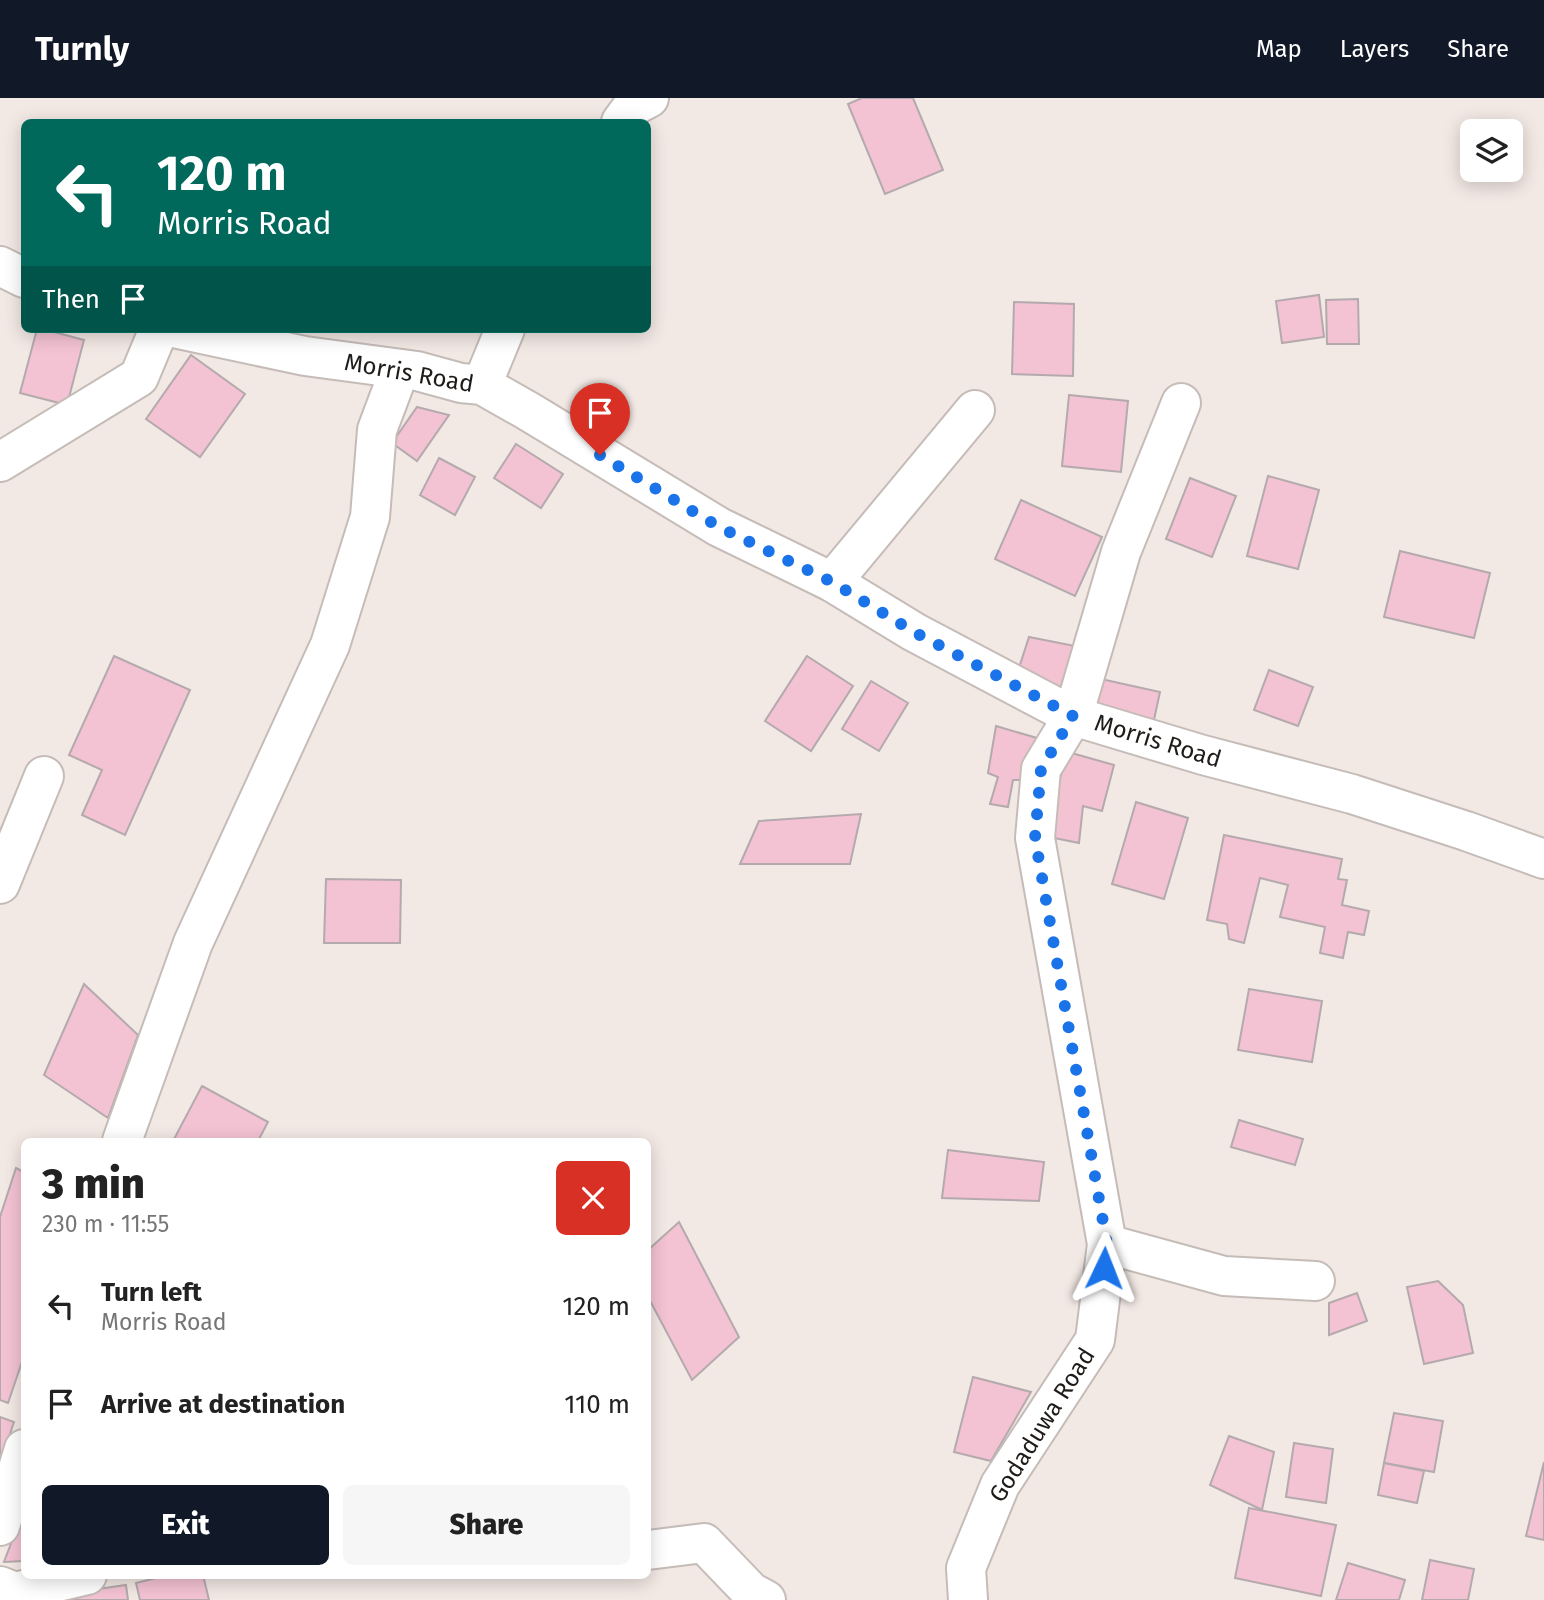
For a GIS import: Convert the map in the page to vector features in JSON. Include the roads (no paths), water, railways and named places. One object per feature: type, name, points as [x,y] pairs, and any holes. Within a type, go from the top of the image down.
[{"type":"street","points":[[623,119],[632,107],[649,98]]},
{"type":"street","points":[[0,266],[21,276]]},
{"type":"street","points":[[0,462],[139,377],[157,333]]},
{"type":"street","name":"Morris Road","points":[[197,333],[305,356],[417,371],[461,383],[482,385],[719,527],[832,582],[914,632],[1073,716],[1203,755],[1352,794],[1544,859]]},
{"type":"street","points":[[482,385],[503,333]]},
{"type":"street","points":[[123,1138],[192,943],[330,645],[370,517],[377,430],[400,369]]},
{"type":"street","name":"Godaduwa Road","points":[[968,1600],[966,1568],[1000,1485],[1095,1340],[1107,1244],[1035,838],[1041,769],[1073,716],[1121,552],[1181,403]]},
{"type":"street","points":[[832,582],[975,410]]},
{"type":"street","points":[[0,884],[44,776]]},
{"type":"street","points":[[1107,1244],[1224,1276],[1315,1281]]},
{"type":"street","points":[[0,1526],[21,1458]]},
{"type":"street","points":[[651,1550],[704,1543],[751,1592],[766,1600]]},
{"type":"street","points":[[0,1586],[15,1592],[70,1579]]}]
